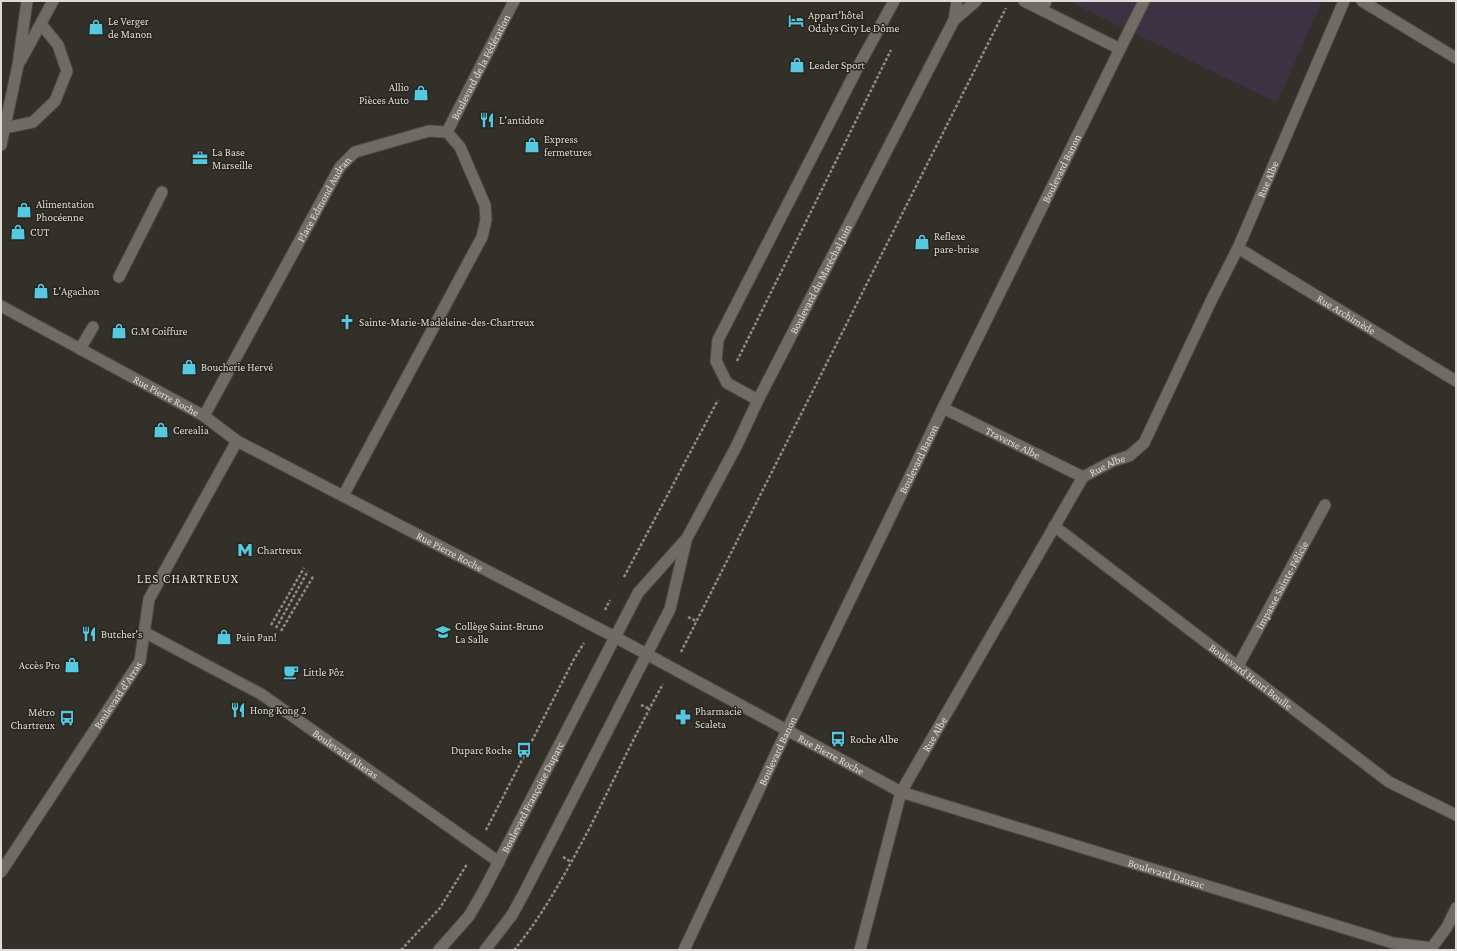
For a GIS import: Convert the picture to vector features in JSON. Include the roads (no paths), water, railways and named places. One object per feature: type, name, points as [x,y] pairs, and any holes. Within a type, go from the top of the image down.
[{"type":"street","points":[[1,145],[18,65],[27,1]]},
{"type":"street","points":[[18,65],[53,1]]},
{"type":"street","name":"Boulevard de la Fédération","points":[[447,132],[514,1]]},
{"type":"street","points":[[758,400],[727,383],[716,362],[718,340],[859,65],[894,1]]},
{"type":"street","name":"Boulevard du Maréchal Juin","points":[[615,638],[638,593],[687,538],[737,445],[758,400],[954,20],[957,1]]},
{"type":"street","name":"Boulevard du Maréchal Juin","points":[[954,20],[976,1]]},
{"type":"street","points":[[1024,1],[1044,5],[1120,49]]},
{"type":"street","name":"Boulevard Banon","points":[[684,950],[787,730],[943,408],[1144,1]]},
{"type":"street","name":"Rue Albe","points":[[860,950],[901,792],[1084,476],[1112,461],[1129,456],[1144,444],[1211,301],[1238,248],[1344,1]]},
{"type":"street","points":[[1362,1],[1456,58]]},
{"type":"street","points":[[5,128],[33,122],[55,101],[67,71],[58,45],[41,24]]},
{"type":"street","name":"Place Edmond Audran","points":[[204,416],[340,167],[355,152],[429,130],[447,132]]},
{"type":"street","points":[[343,496],[482,237],[486,220],[485,205],[460,148],[447,132]]},
{"type":"street","points":[[118,277],[162,192]]},
{"type":"street","name":"Rue Archimède","points":[[1238,248],[1456,381]]},
{"type":"street","name":"Rue Pierre Roche","points":[[1,306],[204,416],[237,441],[646,654],[901,792]]},
{"type":"street","points":[[80,349],[92,327]]},
{"type":"street","name":"Traverse Albe","points":[[943,408],[1084,476]]},
{"type":"street","name":"Boulevard d'Arras","points":[[1,872],[140,661],[150,599],[237,441]]},
{"type":"street","name":"Impasse Sainte-Félicie","points":[[1238,666],[1325,504]]},
{"type":"street","name":"Boulevard Henri Boulle","points":[[1054,526],[1389,782],[1456,815]]},
{"type":"street","name":"Boulevard du Maréchal Juin","points":[[646,654],[670,609],[687,538]]},
{"type":"street","name":"Boulevard Alteras","points":[[144,632],[261,694],[499,862]]},
{"type":"street","name":"Boulevard Françoise Duparc","points":[[439,950],[469,916],[484,892],[615,638]]},
{"type":"street","points":[[485,950],[512,915],[524,893],[646,654]]},
{"type":"street","name":"Boulevard Dauzac","points":[[901,792],[1394,943],[1431,949]]},
{"type":"street","points":[[1431,949],[1447,927],[1456,908]]},
{"type":"place","name":"Appart'hôtel Odalys City Le Dôme","points":[[796,21]]},
{"type":"place","name":"Le Verger de Manon","points":[[96,27]]},
{"type":"place","name":"Leader Sport","points":[[797,65]]},
{"type":"place","name":"Allio Pièces Auto","points":[[421,93]]},
{"type":"place","name":"L'antidote","points":[[487,120]]},
{"type":"place","name":"Express fermetures","points":[[532,145]]},
{"type":"place","name":"La Base Marseille","points":[[200,158]]},
{"type":"place","name":"Alimentation Phocéenne","points":[[24,210]]},
{"type":"place","name":"CUT","points":[[18,232]]},
{"type":"place","name":"Reflexe pare-brise","points":[[922,242]]},
{"type":"place","name":"L'Agachon","points":[[41,291]]},
{"type":"place","name":"Sainte-Marie-Madeleine-des-Chartreux","points":[[347,322]]},
{"type":"place","name":"G.M Coiffure","points":[[119,331]]},
{"type":"place","name":"Boucherie Hervé","points":[[189,367]]},
{"type":"place","name":"Cerealia","points":[[161,430]]},
{"type":"place","name":"Chartreux","points":[[245,550]]},
{"type":"place","name":"Collège Saint-Bruno La Salle","points":[[443,632]]},
{"type":"place","name":"Butcher's","points":[[89,634]]},
{"type":"place","name":"Pain Pan!","points":[[224,637]]},
{"type":"place","name":"Accès Pro","points":[[72,665]]},
{"type":"place","name":"Little Pôz","points":[[291,672]]},
{"type":"place","name":"Hong Kong 2","points":[[238,710]]},
{"type":"place","name":"Pharmacie Scaleta","points":[[683,717]]},
{"type":"place","name":"Métro Chartreux","points":[[67,718]]},
{"type":"place","name":"Roche Albe","points":[[838,739]]},
{"type":"place","name":"Duparc Roche","points":[[524,750]]},
{"type":"district","name":"LES CHARTREUX","points":[[188,578]]}]
